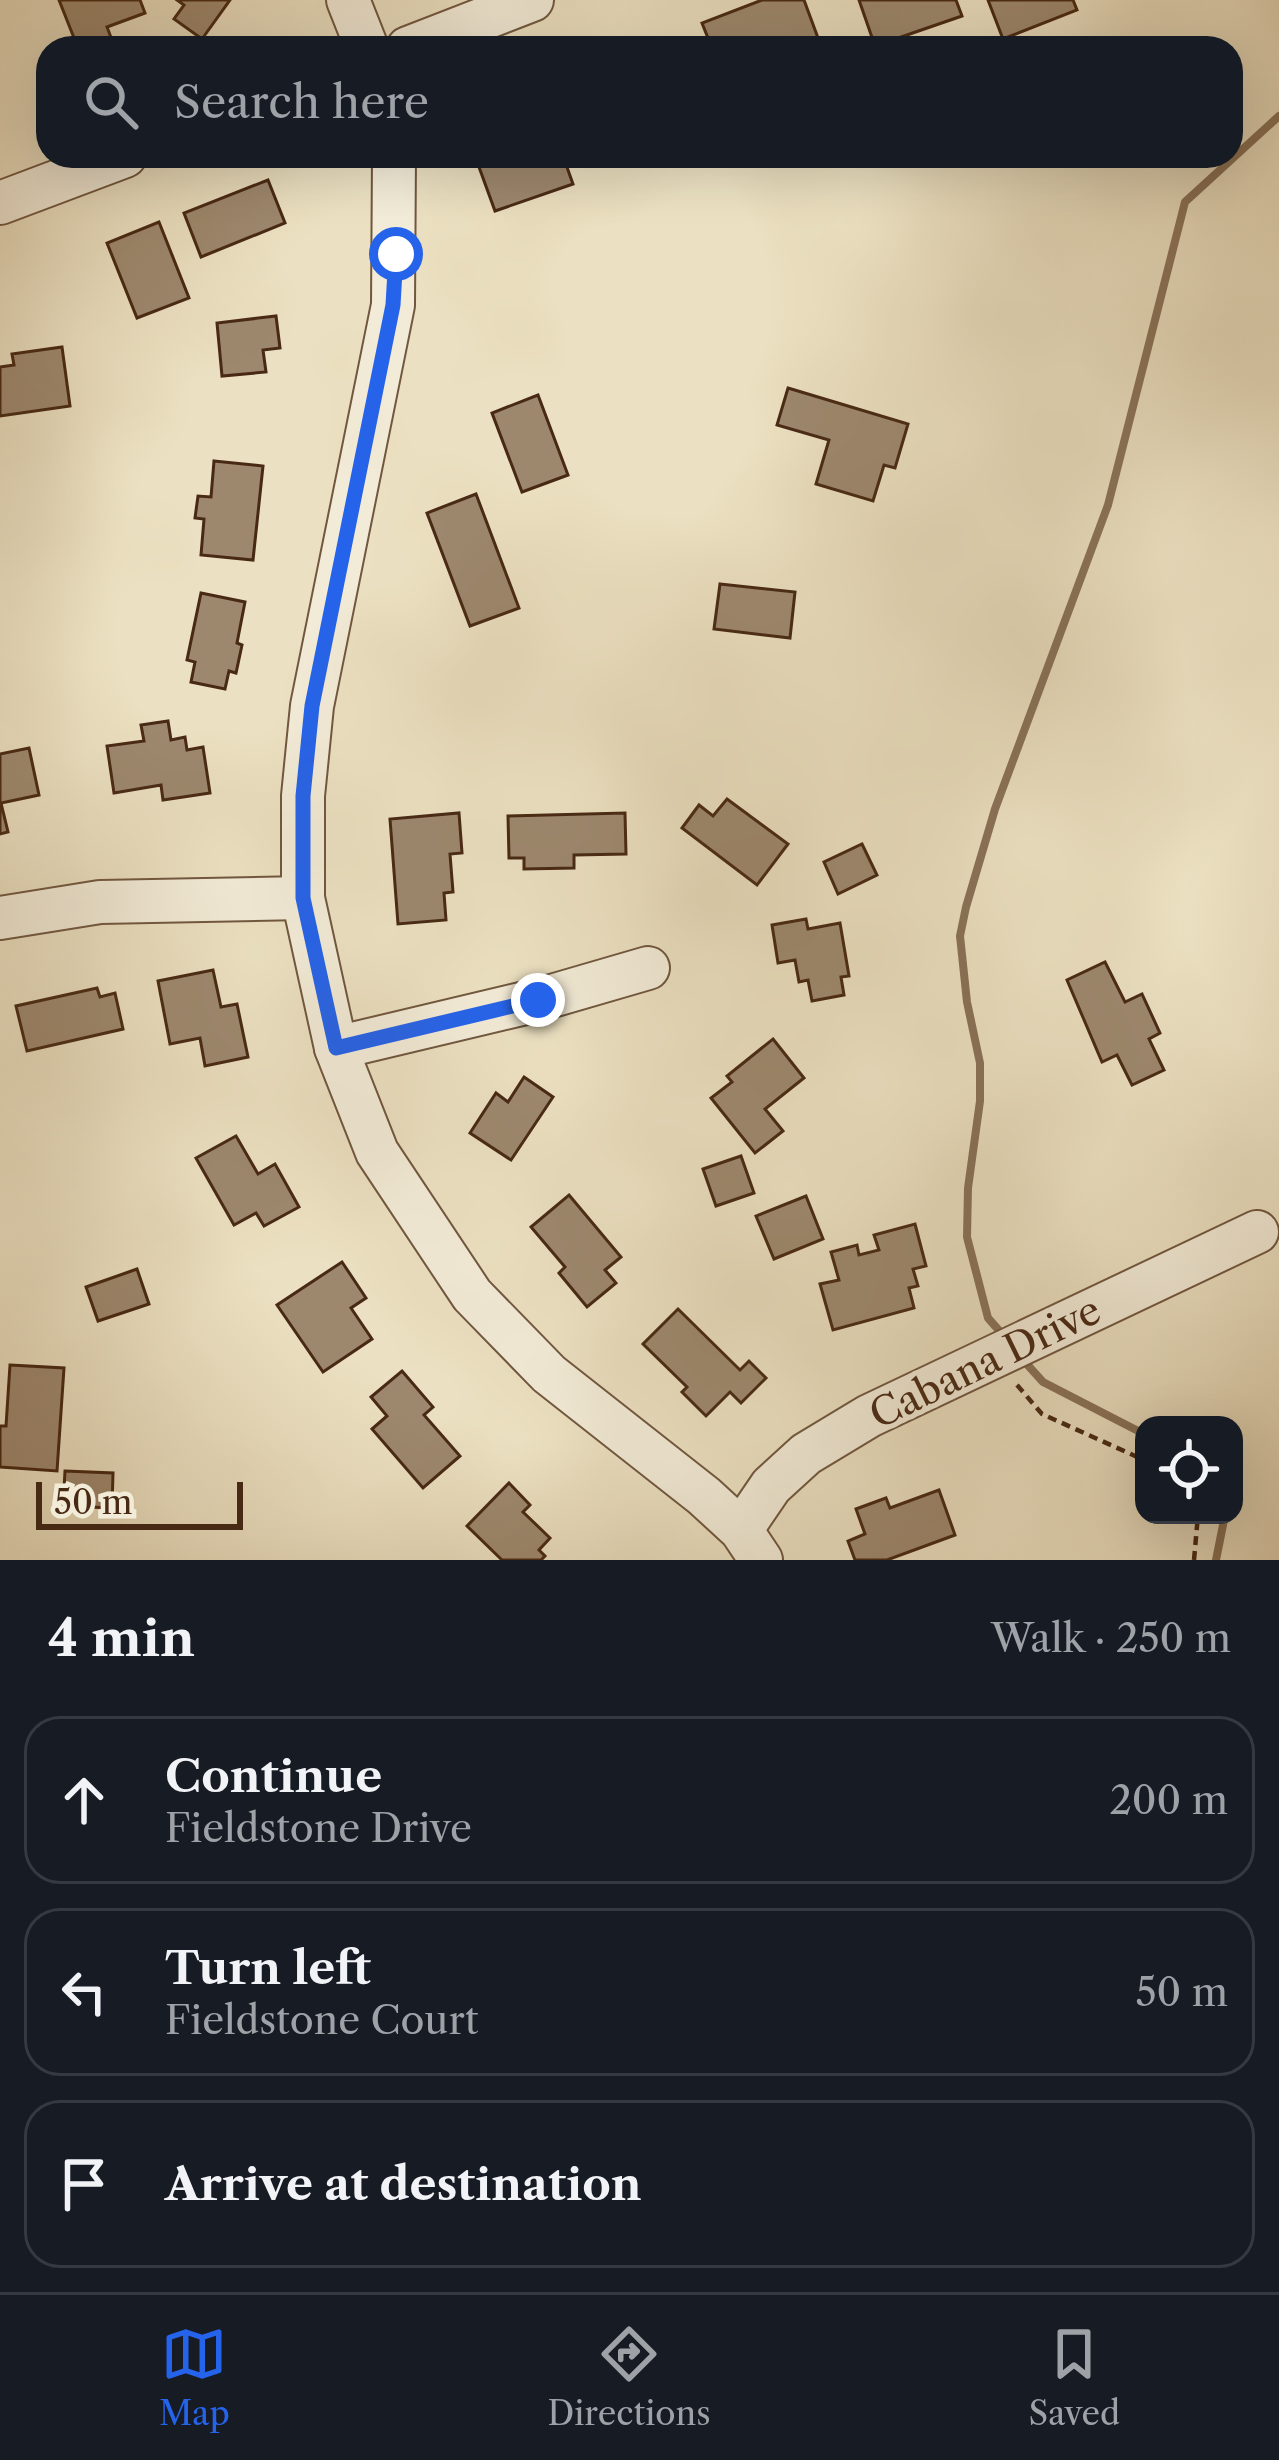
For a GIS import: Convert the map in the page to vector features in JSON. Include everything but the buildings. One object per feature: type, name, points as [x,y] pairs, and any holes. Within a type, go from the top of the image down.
[{"type":"street","points":[[348,0],[363,36]]},
{"type":"street","points":[[439,36],[532,0]]},
{"type":"street","points":[[0,203],[93,168]]},
{"type":"street","points":[[394,168],[393,305],[312,706],[303,796],[303,898],[336,1048],[377,1152],[472,1295],[549,1374],[704,1496],[751,1545]]},
{"type":"street","points":[[0,919],[100,902],[303,898]]},
{"type":"street","points":[[336,1048],[538,1000],[648,968]]},
{"type":"street","name":"Cabana Drive","points":[[751,1545],[771,1486],[806,1454],[869,1417],[1257,1232]]},
{"type":"path","points":[[1010,1350],[1042,1414],[1135,1456]]},
{"type":"path","points":[[1194,1560],[1197,1524]]},
{"type":"waterway","points":[[1243,149],[1279,116]]},
{"type":"waterway","points":[[1003,1335],[988,1318],[967,1237],[980,1063],[960,936],[995,809],[1108,505],[1185,202],[1222,168]]},
{"type":"waterway","points":[[1024,1361],[1043,1382],[1135,1429]]},
{"type":"waterway","points":[[1216,1560],[1223,1524]]},
{"type":"route","points":[[396,254],[393,305],[312,706],[303,796],[303,898],[336,1048],[538,1000]]}]
